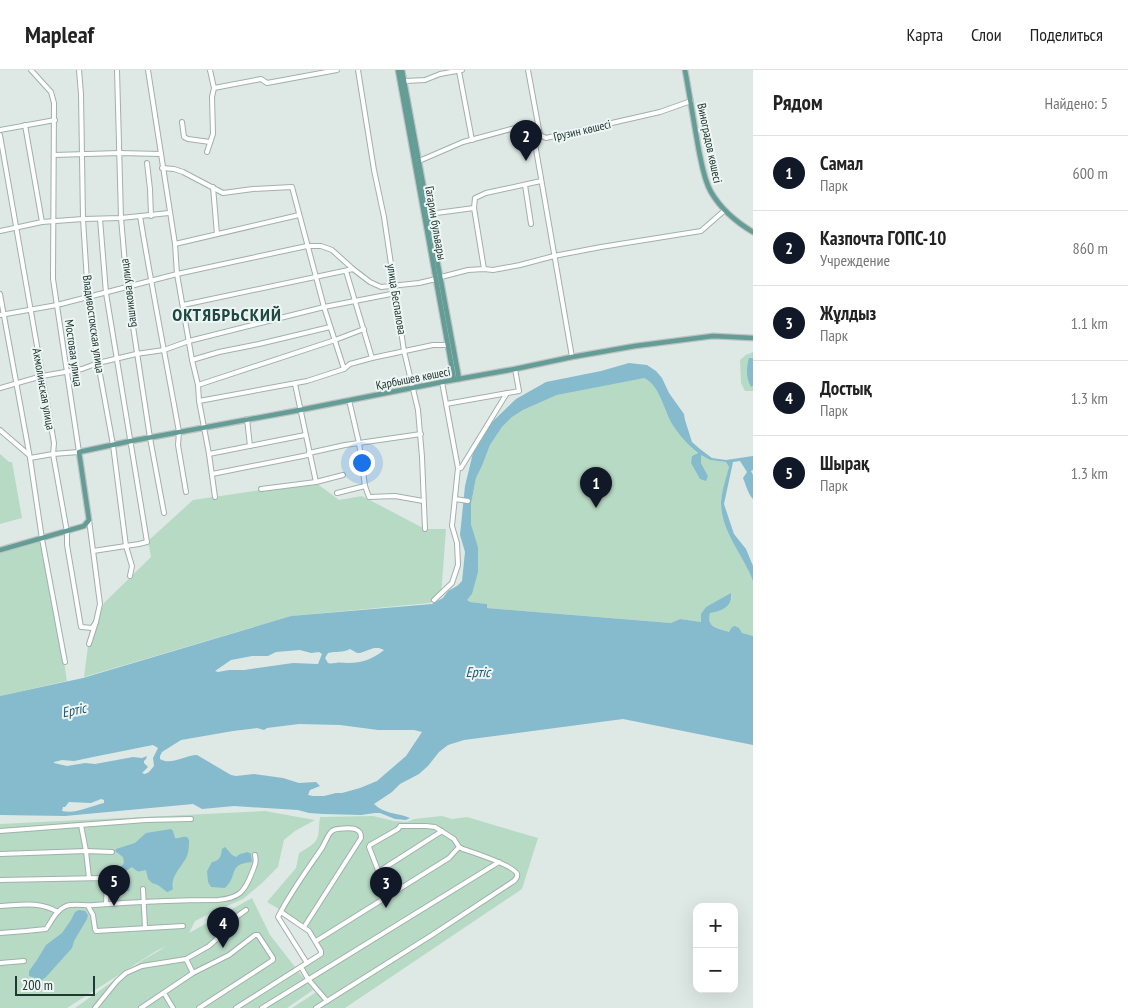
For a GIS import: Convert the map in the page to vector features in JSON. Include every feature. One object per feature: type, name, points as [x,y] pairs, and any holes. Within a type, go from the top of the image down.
[{"type":"main road","name":"Гагарин бульвары","points":[[398,70],[429,214],[448,345],[457,379]]},
{"type":"main road","name":"Гагарин бульвары","points":[[402,70],[457,379]]},
{"type":"main road","name":"Виноградов көшесі","points":[[685,70],[706,182],[713,196],[724,210],[753,232]]},
{"type":"main road","name":"Қарбышев көшесі","points":[[79,452],[635,346],[712,336],[753,338]]},
{"type":"main road","name":"Мостовая улица","points":[[79,452],[89,520]]},
{"type":"main road","points":[[0,550],[67,532],[84,526],[89,520]]},
{"type":"street","name":"Мостовая улица","points":[[30,70],[51,92],[54,103],[53,279],[79,452]]},
{"type":"street","name":"Владивостокская улица","points":[[79,70],[83,219],[88,297],[113,445],[126,546],[132,566],[130,576]]},
{"type":"street","name":"Башикова улица","points":[[117,70],[120,218],[127,287],[136,354],[164,513]]},
{"type":"street","points":[[148,70],[177,274],[188,341],[198,385],[215,497]]},
{"type":"street","points":[[206,152],[213,134],[212,97],[214,88],[210,70]]},
{"type":"street","points":[[214,88],[261,80],[267,83],[337,70]]},
{"type":"street","name":"улица Беспалова","points":[[358,70],[374,170],[384,217],[404,351],[418,410],[421,434],[425,529]]},
{"type":"street","points":[[405,81],[425,80],[433,76],[461,70],[472,140]]},
{"type":"street","points":[[528,70],[540,135]]},
{"type":"street","name":"Грузин көшесі","points":[[417,161],[472,140],[511,129],[522,127],[546,138],[660,112],[691,101]]},
{"type":"street","points":[[0,130],[55,120]]},
{"type":"street","points":[[182,122],[184,137],[210,142]]},
{"type":"street","points":[[25,125],[42,222]]},
{"type":"street","points":[[533,132],[572,357]]},
{"type":"street","name":"Акмолинская улица","points":[[0,135],[54,443],[54,454],[67,532],[67,545],[81,627],[92,628],[96,622]]},
{"type":"street","points":[[54,155],[161,154]]},
{"type":"street","points":[[418,154],[423,156],[432,155]]},
{"type":"street","points":[[147,163],[151,216]]},
{"type":"street","points":[[162,168],[183,172],[223,193],[292,187],[324,307],[344,369]]},
{"type":"street","points":[[484,269],[474,198],[486,193],[541,181]]},
{"type":"street","points":[[525,185],[531,224]]},
{"type":"street","points":[[214,187],[217,234]]},
{"type":"street","points":[[429,214],[474,208]]},
{"type":"street","points":[[2,315],[57,305],[150,280],[308,246],[321,246],[332,250],[352,269],[376,286],[419,283],[468,270],[493,270],[520,266],[554,256],[701,231],[724,210]]},
{"type":"street","points":[[0,231],[42,222],[151,216],[169,213]]},
{"type":"street","points":[[174,244],[299,215]]},
{"type":"street","points":[[140,216],[150,280],[179,432],[178,444],[186,492]]},
{"type":"street","points":[[92,551],[148,542],[106,293],[100,218]]},
{"type":"street","points":[[183,304],[352,269]]},
{"type":"street","points":[[346,271],[372,358]]},
{"type":"street","points":[[0,388],[136,354],[164,350],[188,341],[324,307],[396,293]]},
{"type":"street","points":[[0,294],[2,315],[30,457],[42,539],[65,662]]},
{"type":"street","points":[[192,360],[330,326]]},
{"type":"street","points":[[198,385],[364,329]]},
{"type":"street","points":[[199,401],[307,382],[344,369],[350,364],[372,358],[432,346],[448,345]]},
{"type":"street","points":[[446,404],[520,391],[515,369]]},
{"type":"street","points":[[434,600],[452,583],[458,565],[457,543],[452,526],[458,468],[442,382]]},
{"type":"street","points":[[295,384],[316,482]]},
{"type":"street","points":[[458,468],[462,468],[507,393]]},
{"type":"street","points":[[349,400],[359,443],[365,486],[369,497],[395,496],[423,501]]},
{"type":"street","points":[[247,420],[250,446]]},
{"type":"street","points":[[0,430],[30,457],[79,452]]},
{"type":"street","points":[[212,474],[308,455],[320,450],[421,434]]},
{"type":"street","points":[[209,454],[305,436]]},
{"type":"street","points":[[261,489],[316,482],[342,475]]},
{"type":"street","points":[[337,493],[365,486]]},
{"type":"street","points":[[455,499],[468,501]]},
{"type":"street","name":"Мостовая улица","points":[[89,520],[100,604],[89,644]]},
{"type":"street","points":[[0,830],[146,820],[191,819]]},
{"type":"street","points":[[81,825],[89,878]]},
{"type":"street","points":[[316,1008],[514,881],[517,872],[499,862],[460,847],[454,839],[436,827],[400,826],[369,847],[388,896]]},
{"type":"street","points":[[304,927],[360,838],[361,834],[356,829],[333,830],[331,832],[278,917],[307,963]]},
{"type":"street","points":[[378,872],[442,831]]},
{"type":"street","points":[[316,941],[450,858],[460,847]]},
{"type":"street","points":[[0,854],[112,852]]},
{"type":"street","points":[[0,932],[46,929],[58,912],[71,905],[88,906],[230,899],[243,891],[257,861],[255,855]]},
{"type":"street","points":[[262,1008],[499,862]]},
{"type":"street","points":[[0,880],[106,879],[106,904]]},
{"type":"street","points":[[143,889],[145,928]]},
{"type":"street","points":[[0,906],[40,905],[58,912]]},
{"type":"street","points":[[88,906],[93,915],[96,931],[183,926]]},
{"type":"street","points":[[95,1008],[126,973],[142,966],[186,959],[209,946],[220,936],[222,927],[246,910]]},
{"type":"street","points":[[236,1008],[321,954],[316,941],[309,931],[281,912]]},
{"type":"street","points":[[141,1008],[193,973],[230,955],[255,935],[258,935],[273,958],[272,961],[199,1008]]},
{"type":"street","points":[[186,959],[193,973]]},
{"type":"street","points":[[0,963],[24,961]]},
{"type":"street","points":[[300,967],[327,1001]]},
{"type":"street","points":[[164,993],[173,1008]]},
{"type":"green space","points":[[753,352],[753,358],[749,358],[751,387],[753,386],[753,391],[745,391],[741,383],[740,360]]},
{"type":"green space","points":[[644,377],[654,385],[669,418],[684,440],[698,454],[692,456],[708,476],[701,463],[701,455],[710,460],[726,462],[729,467],[721,499],[722,512],[753,581],[753,636],[724,630],[710,623],[710,613],[721,610],[726,606],[731,600],[731,594],[706,607],[701,622],[680,619],[671,623],[487,608],[487,604],[466,600],[472,594],[478,547],[471,524],[471,504],[476,478],[490,445],[502,427],[523,410],[557,395]]},
{"type":"green space","points":[[0,454],[9,462],[12,462],[22,518],[0,524]]},
{"type":"green space","points":[[315,482],[339,500],[362,496],[425,529],[446,529],[441,596],[430,603],[291,616],[84,677],[88,646],[104,603],[151,557],[148,541],[193,500]]},
{"type":"green space","points":[[45,540],[67,681],[0,696],[0,552]]},
{"type":"green space","points":[[265,811],[315,820],[295,831],[284,840],[278,867],[262,883],[243,899],[195,921],[189,933],[252,898],[270,935],[313,990],[287,1008],[75,1008],[143,960],[167,946],[156,951],[67,1008],[0,1008],[0,824]]},
{"type":"green space","points":[[373,816],[407,822],[414,819],[442,816],[452,819],[467,817],[538,838],[522,889],[345,1008],[292,1008],[318,991],[301,967],[324,952],[309,927],[267,902],[296,868],[299,853],[312,845],[317,839],[320,817]]},
{"type":"water","points":[[749,358],[753,358],[753,386],[751,387],[747,373]]},
{"type":"water","name":"Ертіс","points":[[629,363],[647,365],[662,378],[669,393],[684,414],[692,442],[700,449],[712,458],[726,460],[753,456],[753,470],[751,471],[753,475],[753,499],[748,492],[743,478],[747,472],[740,461],[733,462],[724,504],[734,534],[746,549],[753,566],[753,581],[728,533],[722,513],[721,502],[729,467],[726,462],[710,460],[701,455],[701,463],[708,476],[706,481],[700,479],[691,463],[692,456],[698,453],[684,440],[675,428],[654,386],[644,378],[557,395],[523,410],[502,427],[490,445],[476,478],[471,504],[471,524],[478,547],[478,572],[472,594],[467,600],[487,604],[487,608],[671,623],[680,619],[701,622],[701,614],[706,607],[731,593],[728,605],[725,608],[710,613],[709,618],[711,625],[714,627],[729,632],[735,626],[742,633],[753,636],[753,745],[623,719],[464,740],[448,745],[419,774],[400,784],[374,804],[387,812],[410,818],[406,820],[395,819],[380,813],[361,815],[323,814],[298,810],[234,806],[202,809],[193,804],[65,816],[0,815],[0,696],[83,678],[291,616],[432,604],[443,598],[448,591],[462,581],[465,552],[460,535],[465,486],[473,453],[492,422],[516,399],[546,382],[601,371]],"holes":[[[374,648],[384,650],[376,656],[358,662],[328,663],[325,658],[328,653],[350,649],[360,653]],[[300,650],[322,654],[318,664],[293,663],[244,670],[215,671],[231,660],[252,656],[268,656],[276,652]],[[299,724],[340,725],[378,730],[414,730],[422,732],[406,756],[377,781],[360,788],[324,796],[308,795],[310,790],[320,786],[316,782],[299,783],[283,778],[254,774],[231,775],[197,755],[173,761],[160,759],[162,752],[181,740],[257,728],[264,730]],[[153,745],[158,748],[153,758],[154,766],[145,774],[142,773],[148,767],[144,763],[147,756],[95,764],[85,763],[67,766],[54,763],[62,760],[74,761]],[[101,799],[104,800],[104,803],[83,809],[62,811],[63,807],[69,802],[91,803]]]},
{"type":"water","points":[[171,829],[175,838],[187,837],[189,840],[188,854],[173,880],[173,889],[167,892],[148,879],[146,870],[138,871],[132,867],[127,870],[129,891],[121,889],[120,876],[115,871],[124,862],[123,857],[115,851],[116,849],[135,843],[146,833]]},
{"type":"water","points":[[225,847],[236,857],[248,852],[251,854],[252,862],[239,865],[225,888],[211,887],[208,882],[207,871],[212,862],[220,858],[222,849]]},
{"type":"water","points":[[79,910],[85,911],[88,915],[72,948],[42,980],[29,976],[29,971],[46,945],[62,933],[75,912]]},
{"type":"place","name":"Казпочта ГОПС-10","points":[[526,161]]},
{"type":"place","name":"Самал","points":[[596,508]]},
{"type":"place","name":"Шырақ","points":[[114,906]]},
{"type":"place","name":"Жұлдыз","points":[[386,908]]},
{"type":"place","name":"Достық","points":[[223,948]]},
{"type":"district","name":"ОКТЯБРЬСКИЙ","points":[[227,314]]}]
